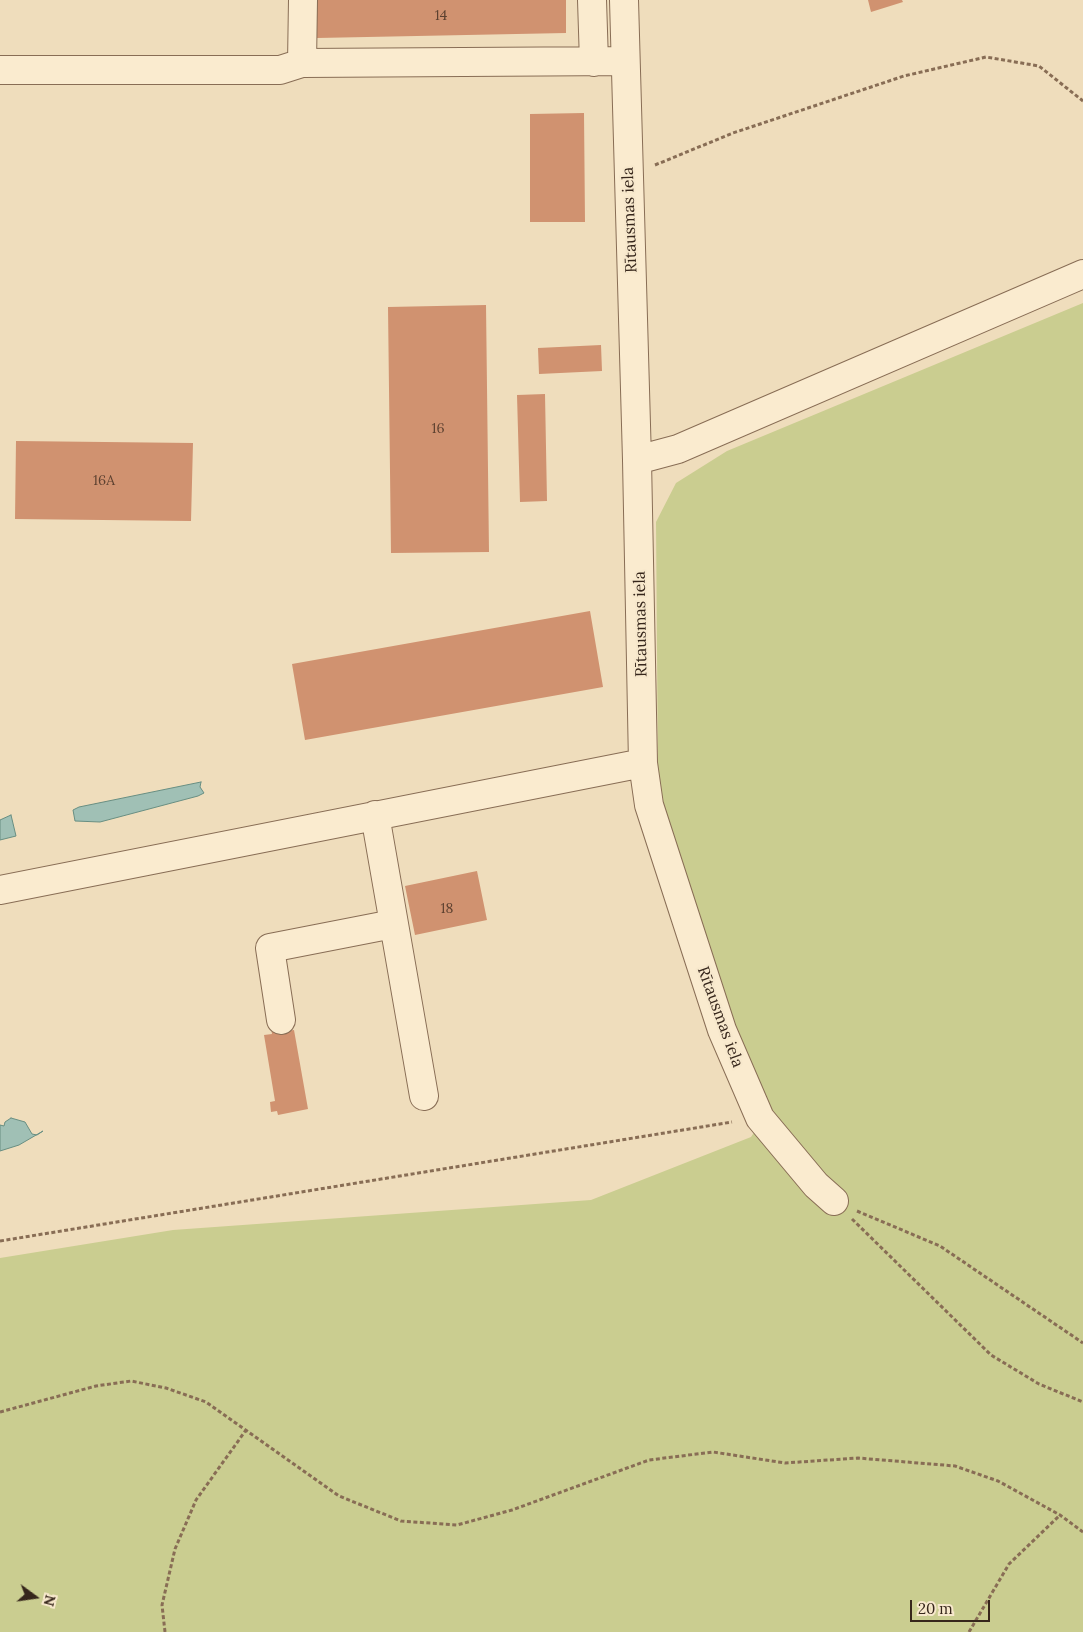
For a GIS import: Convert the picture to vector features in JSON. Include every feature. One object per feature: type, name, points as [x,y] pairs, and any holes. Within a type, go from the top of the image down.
[{"type":"street","points":[[302,63],[303,0]]},
{"type":"street","points":[[592,0],[594,62]]},
{"type":"street","name":"Rītausmas iela","points":[[624,0],[624,61],[629,175],[644,763],[649,805],[722,1030],[760,1118],[816,1185],[834,1201]]},
{"type":"street","points":[[0,70],[280,70],[302,63],[624,61]]},
{"type":"street","points":[[637,460],[678,449],[1083,274]]},
{"type":"street","points":[[0,890],[644,763]]},
{"type":"street","points":[[375,815],[424,1096]]},
{"type":"street","points":[[281,1020],[270,948],[393,924]]},
{"type":"path","points":[[629,175],[733,133],[904,76],[986,58],[1039,66],[1083,100]]},
{"type":"path","points":[[0,1241],[760,1118]]},
{"type":"path","points":[[834,1201],[940,1246],[1083,1344]]},
{"type":"path","points":[[834,1201],[991,1355],[1039,1384],[1083,1402]]},
{"type":"path","points":[[0,1412],[96,1386],[131,1381],[166,1388],[206,1402],[339,1496],[401,1521],[457,1525],[512,1510],[649,1460],[714,1452],[785,1463],[858,1458],[956,1466],[998,1481],[1060,1515],[1083,1532]]},
{"type":"path","points":[[165,1632],[162,1605],[175,1549],[196,1500],[246,1430]]},
{"type":"path","points":[[970,1632],[1008,1564],[1060,1515]]},
{"type":"green space","points":[[1083,303],[1083,1632],[0,1632],[0,1258],[173,1230],[591,1200],[751,1137],[771,1107],[750,1062],[708,955],[661,811],[658,778],[656,522],[676,483],[727,451]]},
{"type":"water","points":[[201,782],[200,787],[204,793],[198,796],[100,822],[75,821],[73,810],[79,807]]},
{"type":"water","points":[[11,815],[16,836],[0,840],[0,820]]},
{"type":"water","points":[[11,1118],[25,1122],[32,1134],[36,1135],[19,1145],[0,1151],[0,1125],[4,1126],[5,1122]]},
{"type":"building","points":[[316,0],[566,0],[566,33],[317,38]]},
{"type":"building","points":[[868,0],[902,0],[903,2],[871,12]]},
{"type":"building","points":[[584,113],[585,222],[530,222],[530,114]]},
{"type":"building","points":[[486,305],[489,552],[391,553],[388,307]]},
{"type":"building","points":[[601,345],[602,371],[539,374],[538,348]]},
{"type":"building","points":[[545,394],[547,501],[520,502],[517,395]]},
{"type":"building","points":[[16,441],[193,443],[191,521],[15,519]]},
{"type":"building","points":[[590,611],[603,687],[305,740],[292,664]]},
{"type":"building","points":[[477,871],[487,920],[415,935],[405,886]]},
{"type":"building","points":[[271,1028],[286,1031],[294,1030],[308,1109],[278,1115],[277,1111],[271,1112],[270,1102],[275,1101],[264,1035],[272,1034]]}]
